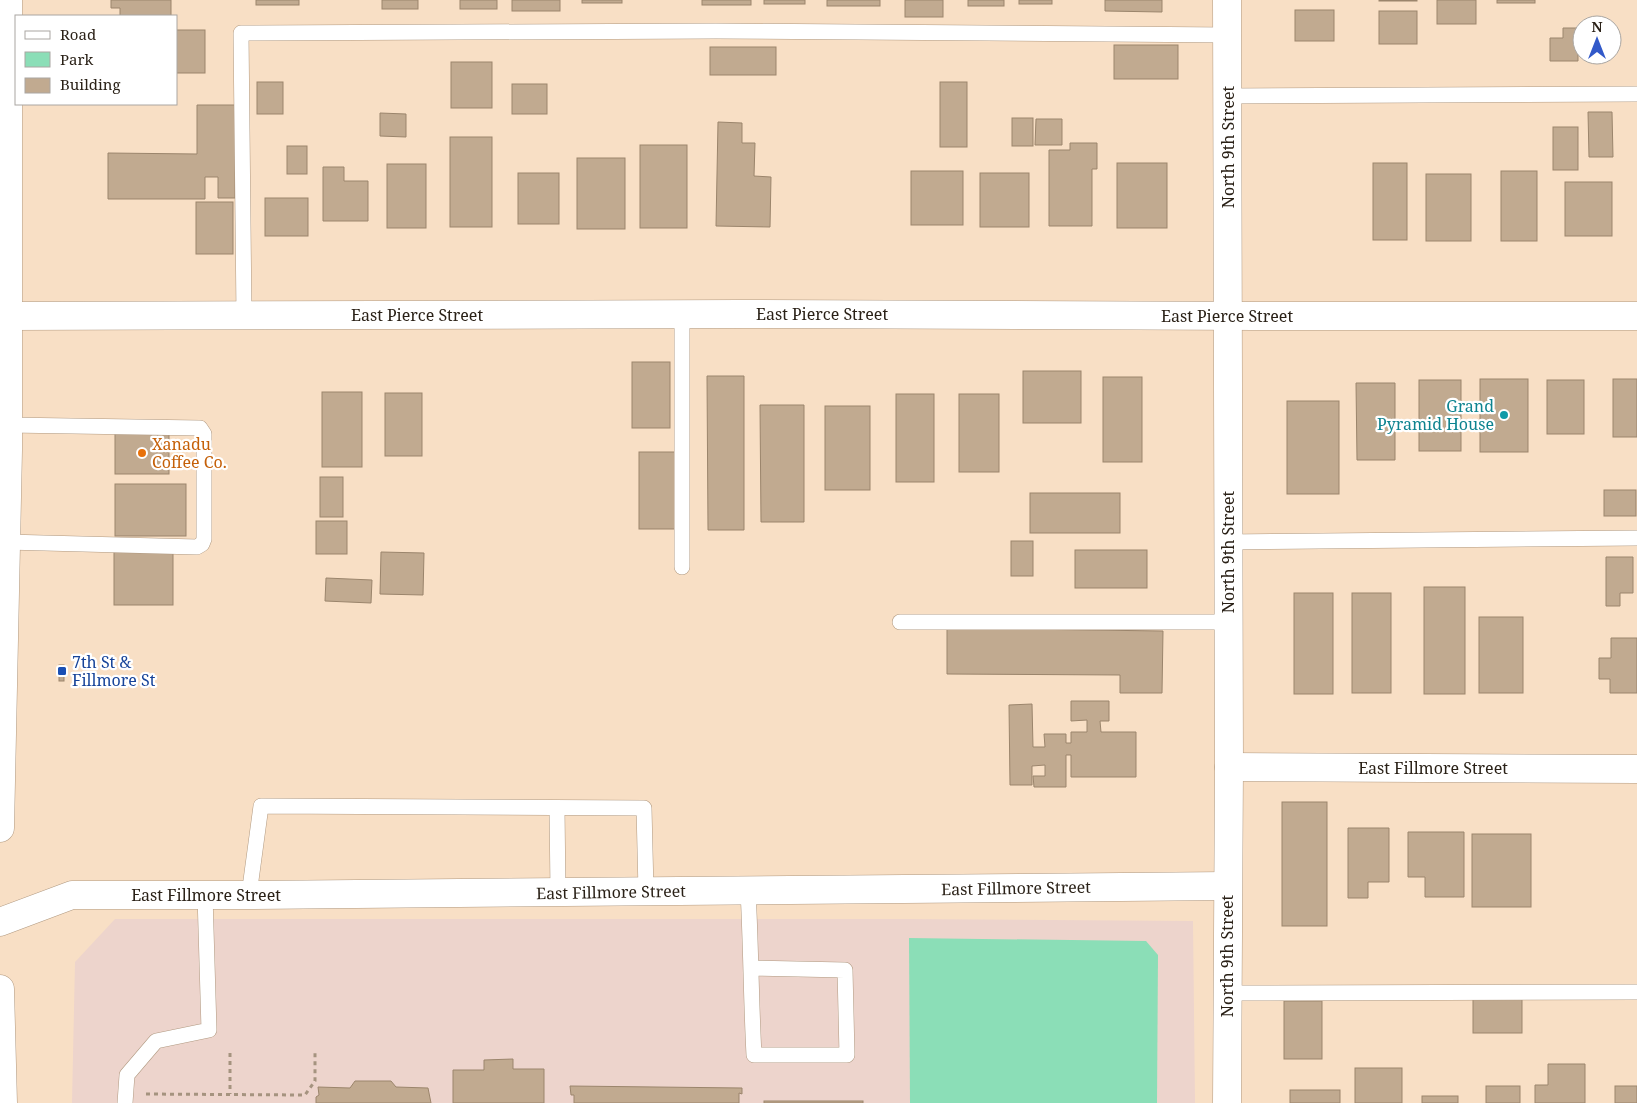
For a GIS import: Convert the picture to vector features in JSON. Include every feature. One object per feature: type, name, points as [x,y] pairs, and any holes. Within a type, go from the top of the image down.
[{"type":"street","points":[[0,828],[6,542],[8,0]]},
{"type":"street","name":"North 9th Street","points":[[1227,1103],[1229,767],[1228,0]]},
{"type":"street","name":"East Pierce Street","points":[[8,316],[682,314],[1637,316]]},
{"type":"street","name":"East Fillmore Street","points":[[1229,767],[1637,769]]},
{"type":"street","name":"East Fillmore Street","points":[[0,922],[72,895],[1228,886]]},
{"type":"street","points":[[0,989],[3,1103]]},
{"type":"lane","points":[[244,316],[241,33],[726,31],[1228,36]]},
{"type":"lane","points":[[1228,96],[1637,94]]},
{"type":"lane","points":[[682,314],[682,567]]},
{"type":"lane","points":[[5,441],[200,428],[204,434],[204,539],[202,544],[197,547],[6,542]]},
{"type":"lane","points":[[1228,542],[1637,538]]},
{"type":"lane","points":[[900,622],[1228,622]]},
{"type":"lane","points":[[249,895],[261,806],[644,808],[646,891]]},
{"type":"lane","points":[[557,808],[558,892]]},
{"type":"lane","points":[[748,890],[754,1055],[847,1055],[845,970],[751,968]]},
{"type":"lane","points":[[125,1103],[127,1075],[156,1041],[209,1030],[205,895]]},
{"type":"lane","points":[[1227,993],[1637,992]]},
{"type":"path","points":[[230,1053],[230,1094]]},
{"type":"path","points":[[143,1094],[306,1095],[315,1081],[315,1053]]},
{"type":"shaded area","points":[[115,919],[1193,921],[1195,1103],[72,1103],[75,962]]},
{"type":"green space","points":[[909,938],[1146,941],[1158,955],[1157,1103],[910,1103]]},
{"type":"building","points":[[111,0],[171,0],[171,15],[120,15],[120,8],[111,8]]},
{"type":"building","points":[[256,0],[299,0],[299,5],[256,5]]},
{"type":"building","points":[[382,0],[418,0],[418,9],[382,9]]},
{"type":"building","points":[[460,0],[497,0],[497,9],[460,9]]},
{"type":"building","points":[[512,0],[560,0],[560,11],[512,11]]},
{"type":"building","points":[[582,0],[622,0],[622,3],[582,3]]},
{"type":"building","points":[[702,0],[751,0],[751,5],[702,5]]},
{"type":"building","points":[[764,0],[805,0],[805,4],[764,4]]},
{"type":"building","points":[[827,0],[880,0],[880,6],[827,6]]},
{"type":"building","points":[[905,0],[943,0],[943,17],[905,17]]},
{"type":"building","points":[[968,0],[1004,0],[1004,6],[968,6]]},
{"type":"building","points":[[1019,0],[1052,0],[1052,4],[1019,4]]},
{"type":"building","points":[[1105,0],[1162,0],[1162,12],[1105,11]]},
{"type":"building","points":[[1417,0],[1417,1],[1379,1]]},
{"type":"building","points":[[1437,0],[1476,0],[1476,24],[1437,24]]},
{"type":"building","points":[[1497,0],[1535,0],[1535,3],[1497,3]]},
{"type":"building","points":[[1295,10],[1334,10],[1334,41],[1295,41]]},
{"type":"building","points":[[1379,11],[1417,11],[1417,44],[1379,44]]},
{"type":"building","points":[[1563,28],[1572,28],[1572,61],[1550,61],[1550,38],[1563,38]]},
{"type":"building","points":[[178,30],[205,30],[205,73],[178,73]]},
{"type":"building","points":[[1114,45],[1178,45],[1178,79],[1114,79]]},
{"type":"building","points":[[710,47],[776,47],[776,75],[710,75]]},
{"type":"building","points":[[451,62],[492,62],[492,108],[451,108]]},
{"type":"building","points":[[257,82],[283,82],[283,114],[257,114]]},
{"type":"building","points":[[940,82],[967,82],[967,147],[940,147]]},
{"type":"building","points":[[512,84],[547,84],[547,114],[512,114]]},
{"type":"building","points":[[197,105],[236,105],[235,198],[218,198],[218,177],[205,177],[205,199],[108,199],[108,153],[197,154]]},
{"type":"building","points":[[1588,112],[1612,112],[1613,157],[1589,157]]},
{"type":"building","points":[[380,113],[406,114],[406,137],[380,136]]},
{"type":"building","points":[[1012,118],[1033,118],[1033,146],[1012,146]]},
{"type":"building","points":[[1036,119],[1062,119],[1062,145],[1035,145]]},
{"type":"building","points":[[718,122],[742,123],[742,143],[755,143],[754,176],[771,177],[770,227],[716,226]]},
{"type":"building","points":[[1553,127],[1578,127],[1578,170],[1553,170]]},
{"type":"building","points":[[450,137],[492,137],[492,227],[450,227]]},
{"type":"building","points":[[1070,143],[1097,143],[1097,169],[1092,169],[1092,226],[1049,226],[1049,150],[1070,150]]},
{"type":"building","points":[[640,145],[687,145],[687,228],[640,228]]},
{"type":"building","points":[[287,146],[307,146],[307,174],[287,174]]},
{"type":"building","points":[[577,158],[625,158],[625,229],[577,229]]},
{"type":"building","points":[[1117,163],[1167,163],[1167,228],[1117,228]]},
{"type":"building","points":[[1373,163],[1407,163],[1407,240],[1373,240]]},
{"type":"building","points":[[387,164],[426,164],[426,228],[387,228]]},
{"type":"building","points":[[323,167],[344,167],[344,181],[368,181],[368,221],[323,221]]},
{"type":"building","points":[[911,171],[963,171],[963,225],[911,225]]},
{"type":"building","points":[[1501,171],[1537,171],[1537,241],[1501,241]]},
{"type":"building","points":[[518,173],[559,173],[559,224],[518,224]]},
{"type":"building","points":[[980,173],[1029,173],[1029,227],[980,227]]},
{"type":"building","points":[[1426,174],[1471,174],[1471,241],[1426,241]]},
{"type":"building","points":[[1565,182],[1612,182],[1612,236],[1565,236]]},
{"type":"building","points":[[265,198],[308,198],[308,236],[265,236]]},
{"type":"building","points":[[196,202],[233,202],[233,254],[196,254]]},
{"type":"building","points":[[632,362],[670,362],[670,428],[632,428]]},
{"type":"building","points":[[1023,371],[1081,371],[1081,423],[1023,423]]},
{"type":"building","points":[[707,376],[744,376],[744,530],[708,530]]},
{"type":"building","points":[[1103,377],[1142,377],[1142,462],[1103,462]]},
{"type":"building","name":"Grand Pyramid House","points":[[1480,379],[1528,379],[1528,452],[1480,452]]},
{"type":"building","points":[[1613,379],[1637,379],[1637,437],[1613,437]]},
{"type":"building","points":[[1419,380],[1461,380],[1461,451],[1419,451]]},
{"type":"building","points":[[1547,380],[1584,380],[1584,434],[1547,434]]},
{"type":"building","points":[[1356,383],[1395,383],[1395,460],[1357,460]]},
{"type":"building","points":[[322,392],[362,392],[362,467],[322,467]]},
{"type":"building","points":[[385,393],[422,393],[422,456],[385,456]]},
{"type":"building","points":[[896,394],[934,394],[934,482],[896,482]]},
{"type":"building","points":[[959,394],[999,394],[999,472],[959,472]]},
{"type":"building","points":[[1287,401],[1339,401],[1339,494],[1287,494]]},
{"type":"building","points":[[760,405],[804,405],[804,522],[761,522]]},
{"type":"building","points":[[825,406],[870,406],[870,490],[825,490]]},
{"type":"building","name":"Xanadu Coffee Co.","points":[[115,432],[169,432],[169,474],[115,474]]},
{"type":"building","points":[[639,452],[676,452],[676,529],[639,529]]},
{"type":"building","points":[[320,477],[343,477],[343,517],[320,517]]},
{"type":"building","points":[[115,484],[186,484],[186,536],[115,536]]},
{"type":"building","points":[[1604,490],[1636,490],[1636,516],[1604,516]]},
{"type":"building","points":[[1030,493],[1120,493],[1120,533],[1030,533]]},
{"type":"building","points":[[316,521],[347,521],[347,554],[316,554]]},
{"type":"building","points":[[1011,541],[1033,541],[1033,576],[1011,576]]},
{"type":"building","points":[[114,550],[173,550],[173,605],[114,605]]},
{"type":"building","points":[[1075,550],[1147,550],[1147,588],[1075,588]]},
{"type":"building","points":[[381,552],[424,553],[423,595],[380,594]]},
{"type":"building","points":[[1606,557],[1633,557],[1633,593],[1620,593],[1620,606],[1606,606]]},
{"type":"building","points":[[326,578],[372,580],[371,603],[325,601]]},
{"type":"building","points":[[1424,587],[1465,587],[1465,694],[1424,694]]},
{"type":"building","points":[[1294,593],[1333,593],[1333,694],[1294,694]]},
{"type":"building","points":[[1352,593],[1391,593],[1391,693],[1352,693]]},
{"type":"building","points":[[1479,617],[1523,617],[1523,693],[1479,693]]},
{"type":"building","points":[[947,628],[1163,631],[1162,693],[1120,693],[1120,675],[947,674]]},
{"type":"building","points":[[1611,638],[1637,638],[1637,693],[1610,693],[1610,679],[1599,679],[1599,658],[1611,658]]},
{"type":"building","points":[[59,665],[64,665],[64,681],[59,681]]},
{"type":"building","points":[[1071,701],[1109,701],[1109,721],[1100,721],[1101,732],[1136,732],[1136,777],[1071,777],[1071,755],[1066,755],[1066,787],[1034,787],[1033,776],[1045,776],[1045,765],[1032,766],[1032,785],[1010,785],[1009,705],[1032,704],[1033,747],[1045,747],[1044,734],[1066,734],[1066,743],[1071,743],[1071,732],[1087,732],[1087,720],[1071,721]]},
{"type":"building","points":[[1282,802],[1327,802],[1327,926],[1282,926]]},
{"type":"building","points":[[1348,828],[1389,828],[1389,882],[1368,882],[1368,898],[1348,898]]},
{"type":"building","points":[[1408,832],[1464,832],[1464,897],[1425,897],[1425,877],[1408,877]]},
{"type":"building","points":[[1472,834],[1531,834],[1531,907],[1472,907]]},
{"type":"building","points":[[1473,998],[1522,998],[1522,1033],[1473,1033]]},
{"type":"building","points":[[1284,1001],[1322,1001],[1322,1059],[1284,1059]]},
{"type":"building","points":[[513,1059],[513,1069],[544,1069],[544,1103],[453,1103],[453,1070],[484,1070],[484,1060]]},
{"type":"building","points":[[1548,1064],[1585,1064],[1585,1103],[1535,1103],[1535,1085],[1548,1085]]},
{"type":"building","points":[[1355,1068],[1402,1068],[1402,1103],[1355,1103]]},
{"type":"building","points":[[355,1081],[391,1081],[396,1087],[428,1088],[431,1103],[316,1103],[316,1097],[319,1095],[318,1087],[350,1088]]},
{"type":"building","points":[[570,1086],[742,1088],[742,1094],[739,1093],[739,1103],[574,1103],[574,1095],[571,1095]]},
{"type":"building","points":[[1486,1086],[1520,1086],[1520,1103],[1486,1103]]},
{"type":"building","points":[[1615,1086],[1637,1086],[1637,1103],[1615,1103]]},
{"type":"building","points":[[1290,1090],[1340,1090],[1340,1103],[1290,1103]]},
{"type":"building","points":[[1422,1096],[1458,1096],[1458,1103],[1422,1103]]},
{"type":"building","points":[[764,1101],[863,1101],[863,1103],[764,1103]]},
{"type":"place","name":"Grand Pyramid House","points":[[1504,415]]},
{"type":"place","name":"Xanadu Coffee Co.","points":[[142,453]]},
{"type":"place","name":"7th St & Fillmore St","points":[[62,671]]}]
